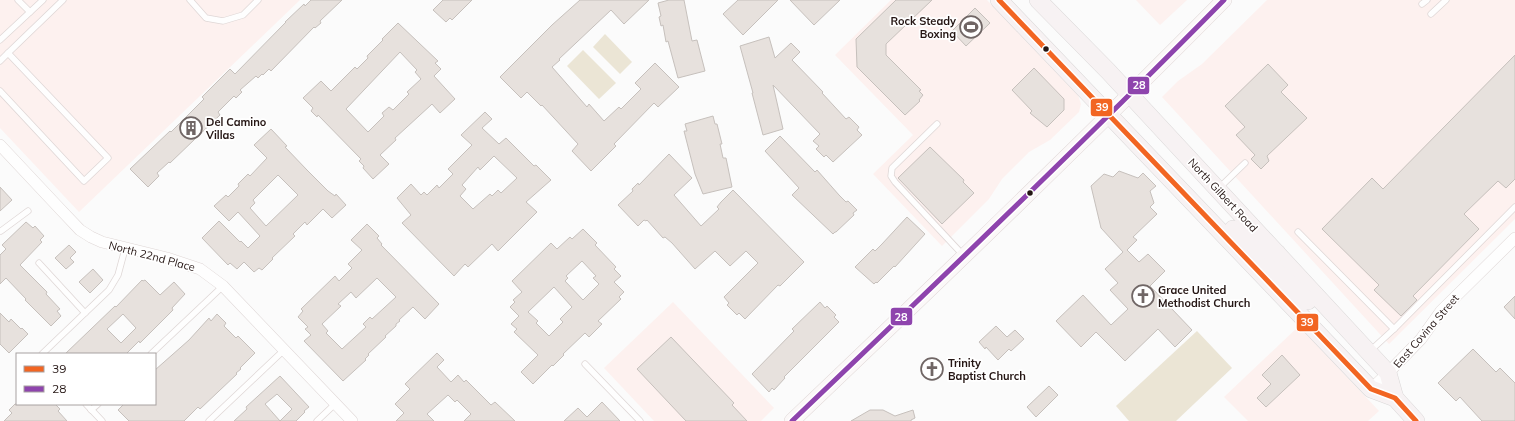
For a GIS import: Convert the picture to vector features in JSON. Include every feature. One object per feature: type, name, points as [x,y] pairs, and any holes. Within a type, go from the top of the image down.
[{"type":"main road","name":"North Gilbert Road","points":[[999,0],[1371,389],[1395,398]]},
{"type":"main road","name":"North Gilbert Road","points":[[1038,0],[1130,95],[1388,373],[1395,398],[1416,421]]},
{"type":"main road","points":[[792,421],[1130,95],[1224,0]]},
{"type":"main road","points":[[1209,219],[1227,225],[1262,255],[1270,256],[1277,253]]},
{"type":"main road","points":[[1259,272],[1266,267],[1271,268],[1276,271],[1302,297],[1310,302],[1325,305]]},
{"type":"street","name":"North 22nd Place","points":[[0,145],[80,230],[91,237],[125,249],[167,258],[200,269],[223,286],[352,421]]},
{"type":"street","name":"East Covina Street","points":[[1371,389],[1421,339],[1441,311],[1515,238]]},
{"type":"lane","points":[[18,0],[30,12]]},
{"type":"lane","points":[[0,40],[43,0]]},
{"type":"lane","points":[[0,61],[63,0]]},
{"type":"lane","points":[[190,0],[206,18],[224,21],[243,15],[258,0]]},
{"type":"lane","points":[[1431,14],[1446,0]]},
{"type":"lane","points":[[0,91],[84,181],[108,158],[8,53]]},
{"type":"lane","points":[[937,124],[892,168],[891,176],[894,182],[964,256]]},
{"type":"lane","points":[[1218,189],[1245,163]]},
{"type":"lane","points":[[1369,352],[1394,329],[1515,207]]},
{"type":"lane","points":[[0,231],[28,211]]},
{"type":"lane","points":[[1298,232],[1394,329]]},
{"type":"lane","points":[[43,353],[109,290],[118,275],[125,249]]},
{"type":"lane","points":[[39,263],[85,313]]},
{"type":"lane","points":[[152,353],[223,286]]},
{"type":"lane","points":[[208,421],[284,350]]},
{"type":"lane","points":[[585,364],[640,421]]},
{"type":"lane","points":[[317,421],[335,404]]},
{"type":"lane","points":[[87,405],[102,421]]},
{"type":"lane","points":[[91,410],[97,405]]},
{"type":"shaded area","points":[[0,0],[300,0],[79,212],[0,128]]},
{"type":"shaded area","points":[[891,0],[987,0],[1078,95],[1081,104],[1079,112],[1050,140],[1029,152],[1002,179],[989,199],[942,246],[873,174],[913,135],[835,55]]},
{"type":"shaded area","points":[[1136,0],[1187,0],[1160,25]]},
{"type":"shaded area","points":[[1267,0],[1515,0],[1515,219],[1389,344],[1162,97],[1178,81],[1202,64]]},
{"type":"shaded area","points":[[605,34],[632,62],[620,74],[593,47]]},
{"type":"shaded area","points":[[583,50],[616,83],[599,99],[567,66]]},
{"type":"shaded area","points":[[673,302],[774,408],[761,421],[654,421],[604,368]]},
{"type":"shaded area","points":[[1299,326],[1379,411],[1368,421],[1248,421],[1224,397]]},
{"type":"shaded area","points":[[1197,331],[1232,368],[1176,421],[1129,421],[1116,406]]},
{"type":"building","points":[[311,0],[342,0],[320,21],[321,23],[315,28],[314,27],[271,71],[269,69],[258,78],[256,76],[240,90],[242,92],[236,98],[234,96],[218,112],[220,115],[170,163],[169,162],[157,173],[159,176],[148,187],[130,169],[170,131],[171,132],[204,99],[202,97],[230,69],[235,74],[285,22],[304,4],[305,6]]},
{"type":"building","points":[[443,0],[472,0],[452,20],[450,18],[446,22],[433,10]]},
{"type":"building","points":[[580,0],[649,0],[624,24],[611,10],[552,67],[587,107],[589,104],[604,121],[619,107],[621,109],[641,89],[635,83],[655,63],[679,87],[658,107],[654,103],[614,144],[616,146],[591,171],[572,151],[578,144],[542,105],[541,106],[527,92],[521,98],[500,77],[552,25]]},
{"type":"building","points":[[669,0],[684,0],[692,41],[697,40],[705,71],[678,78],[668,41],[666,42],[663,25],[661,26],[659,17],[661,16],[658,3]]},
{"type":"building","points":[[738,0],[778,0],[743,35],[723,14]]},
{"type":"building","points":[[790,0],[840,0],[814,25]]},
{"type":"building","points":[[896,0],[932,0],[886,44],[886,55],[921,90],[919,91],[923,95],[919,100],[920,101],[905,115],[857,67],[856,39]]},
{"type":"building","name":"Rock Steady Boxing","points":[[975,8],[990,23],[966,46],[952,31]]},
{"type":"building","points":[[398,23],[438,61],[435,63],[441,69],[434,76],[455,99],[440,113],[432,104],[395,138],[396,140],[380,155],[389,164],[373,179],[363,168],[364,166],[359,161],[361,159],[318,115],[317,117],[311,111],[313,108],[303,98],[321,81],[331,91],[355,67],[357,69],[368,58],[367,56],[383,40],[382,39]],"holes":[[[400,52],[417,70],[415,72],[421,79],[407,92],[409,94],[393,110],[389,107],[382,113],[384,116],[368,132],[346,109]]]},
{"type":"building","points":[[769,37],[775,58],[791,43],[800,52],[792,60],[823,92],[822,93],[846,119],[849,117],[859,127],[857,130],[862,135],[833,162],[826,155],[824,157],[816,149],[819,146],[813,141],[820,134],[773,85],[783,129],[763,135],[740,46]]},
{"type":"building","points":[[1515,55],[1515,179],[1506,188],[1498,181],[1464,214],[1479,229],[1413,296],[1417,300],[1401,316],[1374,290],[1379,285],[1322,229],[1372,178],[1383,189]]},
{"type":"building","points":[[1268,64],[1288,85],[1281,92],[1307,118],[1267,156],[1269,161],[1261,169],[1251,159],[1255,155],[1236,135],[1245,127],[1225,106]]},
{"type":"building","points":[[1034,68],[1064,99],[1064,110],[1047,127],[1030,113],[1032,111],[1012,90]]},
{"type":"building","points":[[485,112],[492,119],[482,128],[499,144],[506,138],[534,166],[536,165],[551,180],[526,202],[537,212],[498,251],[492,244],[468,267],[465,264],[454,276],[402,223],[411,215],[397,198],[411,184],[421,195],[424,192],[427,195],[437,185],[439,188],[453,174],[448,169],[472,145],[461,135]],"holes":[[[494,156],[517,178],[501,193],[498,190],[492,196],[490,194],[473,209],[460,196],[466,189],[462,185],[478,167],[480,170]]]},
{"type":"building","points":[[713,116],[715,124],[717,124],[722,144],[720,144],[723,158],[726,158],[732,187],[703,194],[695,174],[684,131],[687,131],[685,124]]},
{"type":"building","points":[[271,129],[287,146],[285,147],[307,170],[328,191],[335,196],[336,194],[346,205],[332,218],[323,209],[307,225],[305,222],[293,234],[295,236],[262,270],[259,268],[254,272],[244,262],[237,269],[230,263],[228,265],[202,238],[219,221],[248,248],[260,236],[238,212],[229,221],[214,206],[226,195],[228,197],[248,174],[250,176],[267,158],[254,145]],"holes":[[[278,175],[298,195],[266,226],[250,208],[255,203],[253,200]]]},
{"type":"building","points":[[780,136],[815,172],[817,170],[846,202],[848,201],[857,210],[853,213],[854,215],[833,234],[792,195],[799,188],[765,151]]},
{"type":"building","points":[[930,147],[964,180],[963,182],[974,193],[942,224],[898,178]]},
{"type":"building","points":[[669,154],[692,178],[674,195],[701,226],[719,209],[717,207],[733,190],[804,262],[780,286],[778,285],[745,319],[739,313],[737,315],[727,305],[729,303],[724,297],[758,263],[746,251],[730,266],[715,251],[695,269],[672,243],[665,237],[663,238],[647,220],[644,220],[638,226],[618,205],[633,191],[632,189],[638,183],[639,185]]},
{"type":"building","points":[[1119,171],[1138,178],[1143,173],[1156,186],[1150,191],[1154,203],[1150,207],[1157,214],[1133,237],[1137,240],[1127,250],[1139,262],[1148,254],[1165,271],[1150,286],[1192,330],[1175,347],[1158,329],[1125,361],[1096,332],[1081,347],[1056,321],[1083,295],[1111,325],[1128,309],[1110,290],[1118,283],[1105,269],[1123,252],[1101,228],[1091,186],[1104,174],[1113,177]]},
{"type":"building","points":[[0,187],[12,200],[0,211]]},
{"type":"building","points":[[907,217],[925,234],[895,267],[894,266],[877,283],[876,282],[874,284],[855,267],[873,249],[875,251]]},
{"type":"building","points":[[26,222],[33,228],[35,226],[44,236],[40,240],[42,242],[20,265],[47,292],[46,294],[60,309],[57,311],[61,316],[51,326],[6,278],[0,284],[0,255],[6,249],[2,245]]},
{"type":"building","points":[[367,224],[379,236],[377,238],[382,244],[381,245],[439,304],[425,319],[413,307],[399,320],[400,321],[396,324],[396,326],[385,336],[386,337],[368,354],[369,355],[365,359],[366,360],[343,381],[304,341],[311,335],[305,329],[308,327],[298,317],[303,311],[301,309],[335,276],[339,281],[352,268],[348,264],[362,250],[351,240]],"holes":[[[377,278],[396,297],[372,319],[370,317],[363,324],[366,327],[342,349],[326,333],[328,331],[322,324],[341,306],[338,304],[351,292],[356,298]]]},
{"type":"building","points":[[583,229],[597,243],[595,245],[616,267],[614,269],[621,276],[614,282],[624,292],[619,297],[621,299],[598,321],[602,324],[589,337],[585,333],[533,384],[521,372],[538,355],[514,332],[517,329],[511,324],[519,316],[510,307],[515,302],[513,300],[522,292],[512,281],[551,243],[557,249],[570,237],[572,239]],"holes":[[[582,261],[596,276],[593,278],[599,284],[583,300],[565,281],[568,278],[566,276]],[[554,287],[572,307],[560,319],[563,322],[549,336],[536,323],[538,321],[528,312]]]},
{"type":"building","points":[[69,245],[76,252],[70,258],[74,262],[66,269],[55,258]]},
{"type":"building","points":[[93,269],[103,280],[90,293],[79,282]]},
{"type":"building","points":[[142,280],[145,280],[160,295],[174,282],[185,294],[172,308],[173,310],[140,343],[139,341],[127,353],[66,353],[115,306],[116,307]],"holes":[[[123,314],[136,328],[121,343],[107,329]]]},
{"type":"building","points":[[1515,296],[1515,319],[1504,307]]},
{"type":"building","points":[[820,302],[825,308],[827,306],[836,315],[834,317],[839,322],[784,377],[785,378],[774,390],[772,388],[769,392],[752,374],[794,331],[792,329]]},
{"type":"building","points":[[0,313],[9,322],[11,319],[28,334],[9,353],[0,344]]},
{"type":"building","points":[[217,314],[226,323],[224,326],[236,338],[238,336],[255,353],[240,368],[241,369],[236,373],[237,374],[200,409],[198,407],[184,421],[129,421],[118,410],[123,405],[156,405],[156,369],[189,340],[209,318],[211,321]]},
{"type":"building","points":[[996,326],[1007,337],[1015,330],[1024,339],[1011,351],[1009,349],[998,360],[979,342]]},
{"type":"building","points":[[671,337],[734,403],[732,405],[747,421],[686,421],[637,369]]},
{"type":"building","points":[[1473,349],[1496,372],[1500,368],[1515,383],[1515,421],[1482,421],[1460,397],[1456,401],[1438,383]]},
{"type":"building","points":[[437,353],[444,360],[437,367],[451,382],[458,375],[464,382],[466,380],[491,405],[495,402],[515,421],[464,421],[471,414],[457,400],[455,402],[448,395],[427,414],[434,421],[396,421],[404,413],[395,404],[410,389],[405,384]]},
{"type":"building","points":[[1282,355],[1300,375],[1266,407],[1257,398],[1271,384],[1262,375]]},
{"type":"building","points":[[280,376],[309,407],[296,421],[280,421],[234,421],[247,409],[246,407]],"holes":[[[277,394],[292,409],[280,421],[265,404]]]},
{"type":"building","points":[[1049,386],[1058,395],[1036,417],[1027,407]]},
{"type":"building","points":[[602,402],[620,421],[564,421],[578,408],[587,417]]},
{"type":"building","points":[[15,404],[56,405],[60,409],[58,411],[67,421],[4,421],[12,413],[9,410]]},
{"type":"building","points":[[870,410],[883,410],[895,416],[913,410],[915,418],[911,421],[851,421]]},
{"type":"transit line","name":"39","points":[[999,0],[1371,389],[1395,398],[1416,421]]},
{"type":"transit line","name":"28","points":[[792,421],[1118,107],[1224,0]]},
{"type":"place","name":"Rock Steady Boxing","points":[[971,27]]},
{"type":"place","name":"Del Camino Villas","points":[[191,128]]},
{"type":"place","name":"Grace United Methodist Church","points":[[1143,296]]},
{"type":"place","name":"Trinity Baptist Church","points":[[932,369]]}]
